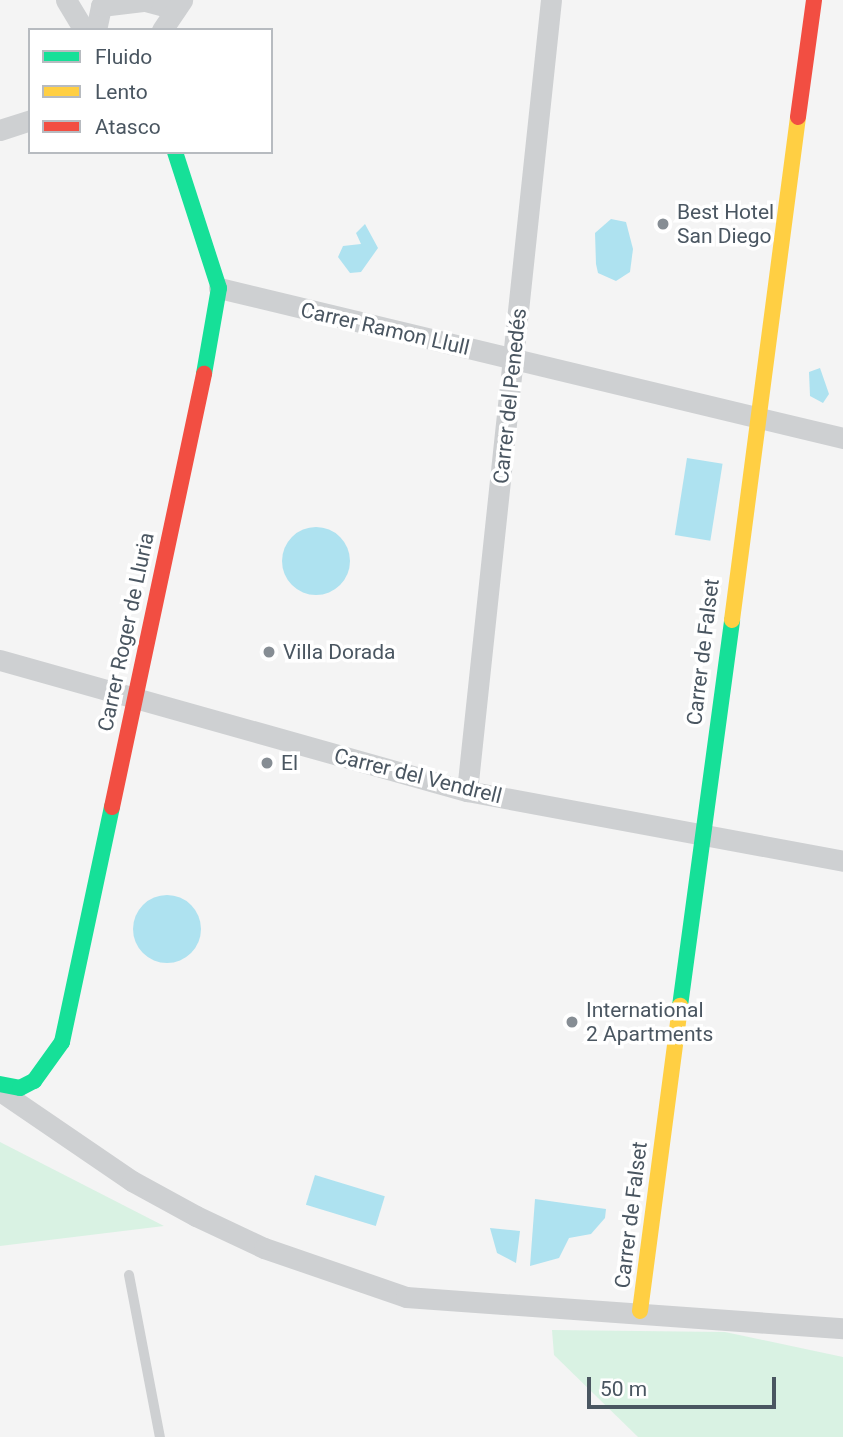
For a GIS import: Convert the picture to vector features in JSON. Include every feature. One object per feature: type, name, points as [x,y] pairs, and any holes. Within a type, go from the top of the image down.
[{"type":"street","points":[[66,0],[83,28]]},
{"type":"street","points":[[96,28],[101,6],[142,0],[179,4],[163,28]]},
{"type":"street","name":"Carrer del Penedés","points":[[467,791],[551,0]]},
{"type":"street","name":"Carrer de Falset","points":[[640,1311],[755,421],[814,0]]},
{"type":"street","points":[[0,130],[28,121]]},
{"type":"street","name":"Carrer Roger de Lluria","points":[[0,1084],[20,1088],[34,1081],[62,1042],[219,288],[176,154]]},
{"type":"street","name":"Carrer Ramon Llull","points":[[219,288],[755,421],[843,438]]},
{"type":"street","name":"Carrer del Vendrell","points":[[0,660],[467,791],[701,837],[843,861]]},
{"type":"street","points":[[0,1091],[132,1181],[196,1216],[393,1292],[843,1328]]},
{"type":"lane","points":[[129,1275],[160,1437]]},
{"type":"green space","points":[[0,1142],[164,1226],[0,1246]]},
{"type":"green space","points":[[552,1330],[725,1332],[843,1357],[843,1437],[638,1437],[554,1355]]},
{"type":"water","points":[[611,219],[626,222],[633,249],[630,272],[616,281],[598,273],[596,264],[595,233]]},
{"type":"water","points":[[365,224],[378,248],[361,272],[350,273],[338,257],[343,246],[361,244],[356,233]]},
{"type":"water","points":[[820,368],[829,394],[823,403],[810,396],[809,372]]},
{"type":"water","points":[[687,458],[723,464],[710,541],[675,535]]},
{"type":"water","points":[[316,527],[329,530],[340,537],[347,548],[350,561],[347,574],[340,585],[329,592],[316,595],[303,592],[292,585],[285,574],[282,561],[285,548],[292,537],[303,530]]},
{"type":"water","points":[[160,895],[174,895],[186,900],[196,910],[201,929],[196,948],[186,958],[174,963],[160,963],[148,958],[138,948],[133,936],[133,922],[138,910],[148,900]]},
{"type":"water","points":[[315,1175],[385,1196],[376,1226],[306,1205]]},
{"type":"water","points":[[535,1199],[606,1209],[605,1218],[591,1234],[569,1238],[559,1258],[530,1266]]},
{"type":"water","points":[[490,1228],[520,1231],[516,1263],[497,1253]]},
{"type":"traffic: fast","points":[[176,154],[219,288],[204,374]]},
{"type":"traffic: fast","points":[[680,1006],[732,620]]},
{"type":"traffic: fast","points":[[0,1084],[20,1088],[34,1081],[62,1042],[112,807]]},
{"type":"traffic: slow","points":[[732,620],[798,117]]},
{"type":"traffic: slow","points":[[640,1311],[680,1006]]},
{"type":"traffic: jam","points":[[798,117],[814,0]]},
{"type":"traffic: jam","points":[[112,807],[204,374]]},
{"type":"place","name":"Best Hotel San Diego","points":[[663,224]]},
{"type":"place","name":"Villa Dorada","points":[[269,652]]},
{"type":"place","name":"El","points":[[267,763]]},
{"type":"place","name":"International 2 Apartments","points":[[572,1022]]}]
